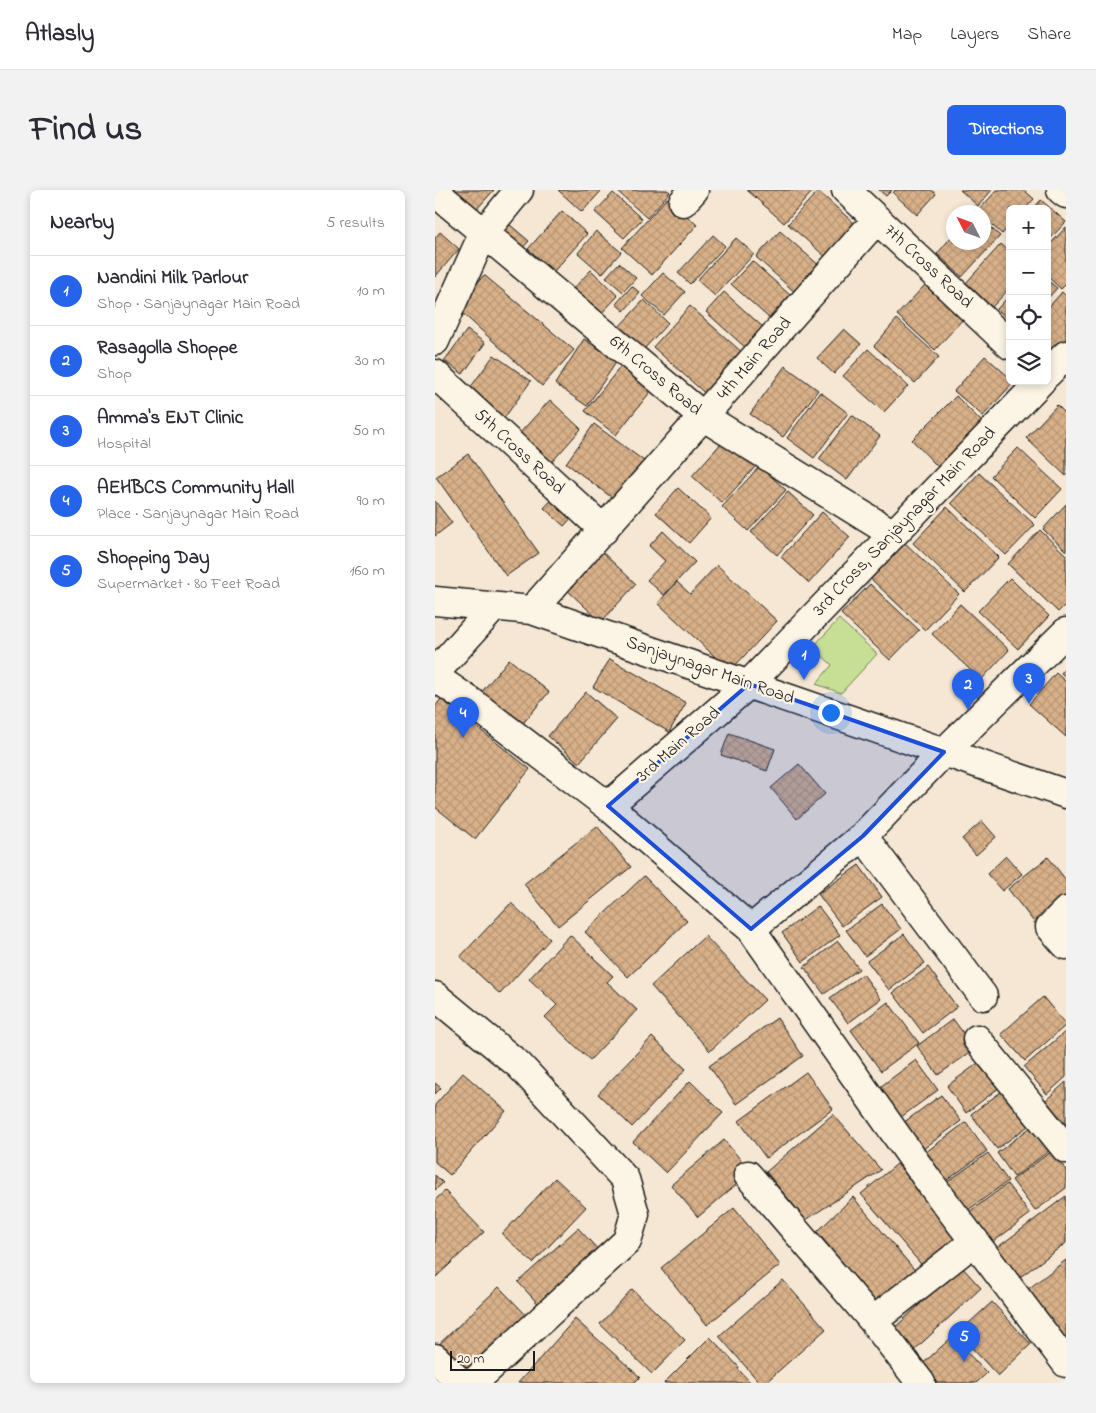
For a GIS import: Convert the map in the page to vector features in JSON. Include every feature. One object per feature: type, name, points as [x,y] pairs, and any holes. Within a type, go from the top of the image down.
[{"type":"street","points":[[435,341],[483,234],[519,190]]},
{"type":"street","name":"7th Cross Road","points":[[846,190],[1006,341]]},
{"type":"street","points":[[1061,190],[1066,194]]},
{"type":"street","name":"6th Cross Road","points":[[435,192],[704,417],[893,534]]},
{"type":"street","name":"4th Main Road","points":[[532,610],[877,219]]},
{"type":"street","points":[[1051,370],[1066,354]]},
{"type":"street","name":"5th Cross Road","points":[[435,374],[604,530]]},
{"type":"street","name":"3rd Cross, Sanjaynagar Main Road","points":[[749,684],[1037,385]]},
{"type":"street","name":"Sanjaynagar Main Road","points":[[435,601],[532,610],[1066,794]]},
{"type":"street","points":[[494,607],[435,675],[608,806],[751,929],[928,1180],[1066,1363]]},
{"type":"street","points":[[751,929],[863,836],[944,752],[1066,632]]},
{"type":"street","name":"3rd Main Road","points":[[608,806],[749,684]]},
{"type":"street","points":[[863,836],[983,996]]},
{"type":"street","points":[[1066,911],[1050,928],[1066,945]]},
{"type":"street","points":[[435,996],[519,1065],[625,1178],[635,1214],[627,1242],[473,1383]]},
{"type":"street","points":[[977,1039],[1066,1149]]},
{"type":"street","points":[[748,1175],[873,1321],[921,1383]]},
{"type":"street","points":[[873,1321],[975,1241]]},
{"type":"street","points":[[435,1358],[461,1383]]},
{"type":"street","points":[[1061,1383],[1066,1379]]},
{"type":"highlighted area","points":[[749,684],[944,752],[863,836],[751,929],[608,806]]},
{"type":"green space","points":[[839,619],[877,654],[841,693],[816,684],[832,665],[813,647]]},
{"type":"building","points":[[452,190],[494,190],[475,211]]},
{"type":"building","points":[[558,190],[602,190],[582,212]]},
{"type":"building","points":[[616,190],[667,190],[670,192],[647,218]]},
{"type":"building","points":[[747,190],[812,190],[813,191],[784,223]]},
{"type":"building","points":[[879,190],[892,190],[886,196]]},
{"type":"building","points":[[895,190],[931,190],[936,194],[917,215],[893,193]]},
{"type":"building","points":[[960,190],[992,190],[977,205]]},
{"type":"building","points":[[997,190],[1024,190],[1034,199],[1029,205],[1006,205],[1006,230],[1002,234],[991,224],[991,205],[983,205]]},
{"type":"building","points":[[818,191],[856,225],[827,258],[788,224]]},
{"type":"building","points":[[613,193],[642,219],[624,238],[595,212]]},
{"type":"building","points":[[667,198],[697,225],[652,275],[622,248]]},
{"type":"building","points":[[1041,200],[1047,205],[1037,205]]},
{"type":"building","points":[[1051,209],[1066,222],[1051,238]]},
{"type":"building","points":[[562,211],[587,234],[554,271],[528,249]]},
{"type":"building","points":[[509,224],[529,241],[517,254],[498,237]]},
{"type":"building","points":[[1066,227],[1066,284],[1061,289],[1051,280],[1051,244]]},
{"type":"building","points":[[991,228],[1000,236],[991,246]]},
{"type":"building","points":[[596,231],[621,252],[602,274],[578,253]]},
{"type":"building","points":[[780,231],[822,268],[798,295],[756,257]]},
{"type":"building","points":[[440,232],[459,249],[435,277],[435,238]]},
{"type":"building","points":[[713,235],[725,246],[690,284],[678,273]]},
{"type":"building","points":[[736,238],[754,254],[715,296],[697,280]]},
{"type":"building","points":[[946,243],[946,250],[987,250],[962,277],[937,254]]},
{"type":"building","points":[[1001,244],[1006,248],[1006,292],[992,307],[966,283]]},
{"type":"building","points":[[752,261],[791,296],[770,319],[731,284]]},
{"type":"building","points":[[619,263],[636,278],[623,292],[606,277]]},
{"type":"building","points":[[591,270],[618,296],[597,318],[569,293]]},
{"type":"building","points":[[663,273],[685,292],[664,315],[642,296]]},
{"type":"building","points":[[484,275],[574,350],[542,386],[457,308]]},
{"type":"building","points":[[1051,283],[1057,288],[1051,295]]},
{"type":"building","points":[[925,285],[963,319],[935,350],[897,315]]},
{"type":"building","points":[[632,286],[640,293],[624,311],[616,304]]},
{"type":"building","points":[[724,292],[765,329],[747,349],[706,312]]},
{"type":"building","points":[[1062,292],[1066,296],[1066,347],[1055,359],[1051,356],[1051,304]]},
{"type":"building","points":[[1006,299],[1006,317],[997,309]]},
{"type":"building","points":[[644,300],[668,323],[643,350],[618,328]]},
{"type":"building","points":[[690,306],[745,355],[708,396],[653,347]]},
{"type":"building","points":[[897,319],[939,357],[915,383],[874,346]]},
{"type":"building","points":[[844,329],[861,344],[834,374],[817,358]]},
{"type":"building","points":[[467,330],[485,343],[463,374],[444,361]]},
{"type":"building","points":[[584,339],[617,361],[587,406],[555,384]]},
{"type":"building","points":[[868,349],[908,386],[884,412],[843,376]]},
{"type":"building","points":[[494,355],[531,381],[502,421],[465,395]]},
{"type":"building","points":[[985,356],[1006,374],[1006,385],[1011,385],[983,416],[954,391]]},
{"type":"building","points":[[621,366],[651,391],[616,435],[585,411]]},
{"type":"building","points":[[785,366],[818,390],[783,437],[750,414]]},
{"type":"building","points":[[820,392],[848,413],[814,458],[787,438]]},
{"type":"building","points":[[956,396],[983,423],[938,467],[912,440]]},
{"type":"building","points":[[550,400],[581,429],[551,463],[519,434]]},
{"type":"building","points":[[1057,405],[1066,414],[1066,476],[1026,438]]},
{"type":"building","points":[[852,415],[880,436],[847,480],[819,459]]},
{"type":"building","points":[[594,424],[644,461],[615,500],[566,463]]},
{"type":"building","points":[[725,439],[756,466],[722,503],[692,476]]},
{"type":"building","points":[[1018,448],[1062,489],[1035,518],[991,476]]},
{"type":"building","points":[[468,454],[539,553],[506,576],[436,477]]},
{"type":"building","points":[[760,466],[786,490],[748,531],[722,507]]},
{"type":"building","points":[[979,473],[1035,525],[1006,555],[951,503]]},
{"type":"building","points":[[678,488],[711,518],[689,543],[656,513]]},
{"type":"building","points":[[788,492],[813,515],[777,555],[751,532]]},
{"type":"building","points":[[557,494],[577,512],[564,526],[544,508]]},
{"type":"building","points":[[435,501],[452,523],[435,536]]},
{"type":"building","points":[[1066,504],[1066,551],[1043,529]]},
{"type":"building","points":[[947,507],[999,557],[965,592],[913,543]]},
{"type":"building","points":[[822,512],[850,537],[809,583],[781,557]]},
{"type":"building","points":[[1040,530],[1066,555],[1066,604],[1058,612],[1008,564]]},
{"type":"building","points":[[663,531],[695,562],[664,595],[647,580],[665,561],[649,546]]},
{"type":"building","points":[[905,543],[959,594],[925,630],[871,579]]},
{"type":"building","points":[[599,549],[636,584],[601,622],[564,587]]},
{"type":"building","points":[[717,565],[777,621],[730,671],[658,603],[677,582],[690,594]]},
{"type":"building","points":[[1010,578],[1049,616],[1018,649],[978,611]]},
{"type":"building","points":[[870,584],[919,630],[890,660],[841,614]]},
{"type":"building","points":[[960,604],[1009,650],[981,680],[932,634]]},
{"type":"building","points":[[509,659],[549,692],[520,727],[480,694]]},
{"type":"building","points":[[610,659],[686,703],[669,732],[593,687]]},
{"type":"building","points":[[1066,667],[1066,677],[1061,673]]},
{"type":"building","points":[[1056,673],[1066,682],[1066,737],[1029,704]]},
{"type":"building","points":[[586,692],[617,719],[579,763],[548,736]]},
{"type":"building","points":[[441,699],[530,769],[475,839],[435,807],[435,707]]},
{"type":"building","points":[[729,733],[775,749],[767,771],[721,755]]},
{"type":"building","points":[[799,764],[825,794],[797,819],[771,788]]},
{"type":"building","points":[[982,821],[996,837],[976,855],[962,839]]},
{"type":"building","points":[[597,826],[631,867],[558,926],[524,884]]},
{"type":"building","points":[[1006,856],[1022,874],[1002,891],[987,874]]},
{"type":"building","points":[[1048,857],[1066,880],[1066,896],[1056,904],[1037,926],[1008,889]]},
{"type":"building","points":[[859,865],[882,897],[842,926],[818,894]]},
{"type":"building","points":[[644,876],[687,921],[628,977],[585,932]]},
{"type":"building","points":[[511,903],[550,939],[500,994],[460,957]]},
{"type":"building","points":[[882,904],[901,929],[865,956],[846,930]]},
{"type":"building","points":[[818,906],[840,935],[803,962],[782,933]]},
{"type":"building","points":[[904,934],[925,963],[889,990],[867,961]]},
{"type":"building","points":[[570,935],[613,976],[607,982],[637,1010],[590,1060],[545,1017],[557,1005],[529,979]]},
{"type":"building","points":[[705,936],[765,1000],[710,1051],[651,986]]},
{"type":"building","points":[[838,941],[859,969],[824,994],[804,967]]},
{"type":"building","points":[[928,967],[957,1007],[923,1033],[893,993]]},
{"type":"building","points":[[863,974],[881,999],[848,1023],[830,998]]},
{"type":"building","points":[[1043,997],[1066,1025],[1025,1061],[1001,1034]]},
{"type":"building","points":[[888,1002],[919,1043],[881,1071],[851,1030]]},
{"type":"building","points":[[777,1018],[803,1056],[736,1104],[709,1066]]},
{"type":"building","points":[[953,1019],[975,1049],[938,1075],[917,1046]]},
{"type":"building","points":[[1066,1031],[1066,1077],[1047,1094],[1024,1067]]},
{"type":"building","points":[[652,1037],[686,1069],[632,1127],[598,1094]]},
{"type":"building","points":[[916,1060],[938,1090],[897,1120],[876,1090]]},
{"type":"building","points":[[981,1061],[1000,1087],[966,1113],[947,1086]]},
{"type":"building","points":[[806,1072],[833,1109],[766,1158],[739,1121]]},
{"type":"building","points":[[463,1073],[506,1111],[450,1175],[435,1162],[435,1105]]},
{"type":"building","points":[[690,1081],[723,1113],[666,1173],[633,1142]]},
{"type":"building","points":[[1066,1082],[1066,1124],[1045,1101]]},
{"type":"building","points":[[435,1083],[441,1088],[435,1094]]},
{"type":"building","points":[[1009,1086],[1035,1121],[997,1149],[971,1114]]},
{"type":"building","points":[[941,1095],[961,1121],[919,1152],[899,1126]]},
{"type":"building","points":[[833,1114],[881,1170],[806,1220],[766,1172]]},
{"type":"building","points":[[966,1122],[987,1151],[943,1183],[922,1155]]},
{"type":"building","points":[[1035,1124],[1053,1148],[1014,1177],[997,1153]]},
{"type":"building","points":[[724,1140],[751,1172],[698,1217],[671,1185]]},
{"type":"building","points":[[1052,1151],[1066,1170],[1066,1188],[1035,1211],[1012,1180]]},
{"type":"building","points":[[988,1153],[1008,1181],[964,1213],[943,1185]]},
{"type":"building","points":[[897,1164],[961,1240],[926,1270],[861,1194]]},
{"type":"building","points":[[435,1175],[443,1183],[435,1190]]},
{"type":"building","points":[[555,1178],[586,1207],[533,1263],[502,1234]]},
{"type":"building","points":[[1007,1184],[1030,1214],[988,1246],[965,1215]]},
{"type":"building","points":[[445,1191],[484,1232],[435,1278],[435,1200]]},
{"type":"building","points":[[1066,1196],[1066,1243],[1016,1280],[994,1250]]},
{"type":"building","points":[[853,1197],[918,1274],[878,1305],[817,1232]]},
{"type":"building","points":[[734,1208],[780,1265],[707,1325],[661,1268]]},
{"type":"building","points":[[578,1228],[602,1254],[542,1308],[518,1282]]},
{"type":"building","points":[[1066,1260],[1066,1337],[1060,1342],[1023,1293]]},
{"type":"building","points":[[961,1266],[981,1288],[910,1354],[890,1332]]},
{"type":"building","points":[[783,1280],[826,1329],[765,1383],[760,1383],[719,1336]]},
{"type":"building","points":[[499,1287],[530,1319],[465,1381],[435,1348]]},
{"type":"building","points":[[632,1289],[685,1340],[652,1374],[600,1324]]},
{"type":"building","points":[[992,1302],[1031,1344],[998,1376],[958,1333]]},
{"type":"building","points":[[575,1319],[640,1377],[634,1383],[518,1383]]},
{"type":"building","points":[[710,1337],[739,1367],[738,1369],[751,1383],[664,1383]]},
{"type":"building","points":[[952,1337],[987,1373],[976,1383],[932,1383],[918,1368]]},
{"type":"place","name":"Nandini Milk Parlour","points":[[804,680]]},
{"type":"place","name":"Amma's ENT Clinic","points":[[1029,704]]},
{"type":"place","name":"Rasagolla Shoppe","points":[[968,710]]},
{"type":"place","name":"AEHBCS Community Hall","points":[[463,738]]},
{"type":"place","name":"Shopping Day","points":[[964,1362]]}]
